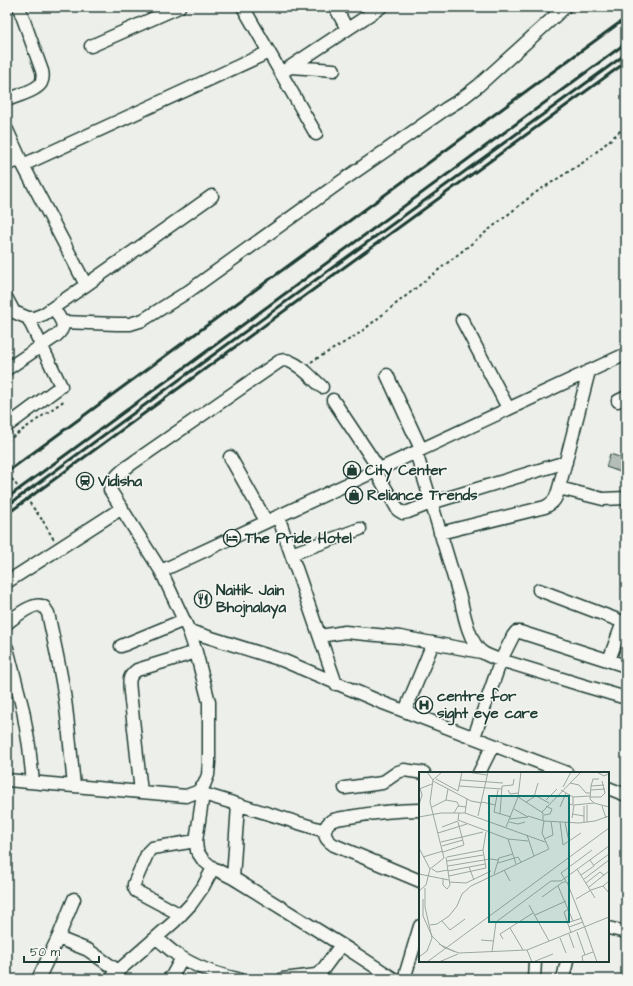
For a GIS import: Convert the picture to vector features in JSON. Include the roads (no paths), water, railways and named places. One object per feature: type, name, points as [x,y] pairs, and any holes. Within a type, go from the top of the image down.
[{"type":"street","points":[[7,100],[34,89],[40,84],[43,78],[42,71],[19,7]]},
{"type":"street","points":[[91,46],[179,7]]},
{"type":"street","points":[[243,7],[269,52],[286,70],[316,134]]},
{"type":"street","points":[[335,7],[347,29]]},
{"type":"street","points":[[286,70],[381,7]]},
{"type":"street","points":[[62,322],[130,324],[142,320],[189,291],[339,183],[478,86],[565,7]]},
{"type":"street","points":[[7,164],[21,163],[269,52]]},
{"type":"street","points":[[286,70],[334,70]]},
{"type":"street","points":[[7,130],[21,163],[86,285]]},
{"type":"street","points":[[7,299],[14,312],[28,318],[34,318],[44,314],[212,196]]},
{"type":"street","points":[[7,369],[61,332],[63,327],[62,322],[53,308]]},
{"type":"street","points":[[7,426],[62,386],[28,318]]},
{"type":"street","points":[[462,320],[508,408]]},
{"type":"street","points":[[161,571],[626,354]]},
{"type":"street","points":[[322,387],[302,369],[288,360],[280,361],[116,476],[110,490],[161,571],[187,625],[196,652],[209,702],[208,775],[200,793],[196,851],[203,860],[214,868],[233,878],[394,979]]},
{"type":"street","points":[[440,533],[552,504],[556,498],[559,488],[589,370]]},
{"type":"street","points":[[387,375],[418,451],[431,503],[467,625],[473,641],[481,652]]},
{"type":"street","points":[[333,400],[377,470],[398,510],[403,513],[566,462]]},
{"type":"street","points":[[230,457],[266,521]]},
{"type":"street","points":[[559,488],[603,499],[626,498]]},
{"type":"street","points":[[7,582],[122,508]]},
{"type":"street","points":[[278,516],[336,684]]},
{"type":"street","points":[[292,554],[360,529]]},
{"type":"street","points":[[539,590],[624,622],[609,660]]},
{"type":"street","points":[[7,623],[33,607],[39,606],[44,608],[48,613],[65,699],[74,786]]},
{"type":"street","points":[[121,646],[187,625],[282,660],[336,684],[565,772]]},
{"type":"street","points":[[320,636],[345,632],[400,637],[481,652],[494,658],[626,698]]},
{"type":"street","points":[[474,738],[501,660],[516,632],[626,666]]},
{"type":"street","points":[[406,711],[433,643]]},
{"type":"street","points":[[7,648],[23,710],[33,782]]},
{"type":"street","points":[[140,792],[129,680],[131,675],[138,670],[196,652]]},
{"type":"street","points":[[480,772],[493,745]]},
{"type":"street","points":[[346,788],[382,784],[398,772],[404,770],[419,772]]},
{"type":"street","points":[[7,780],[186,796],[200,793],[325,831]]},
{"type":"street","points":[[609,788],[626,795]]},
{"type":"street","points":[[233,878],[238,805]]},
{"type":"street","points":[[419,810],[368,814],[337,819],[331,821],[327,825],[325,831],[325,837],[328,842],[419,881]]},
{"type":"street","points":[[180,915],[136,891],[134,884],[148,852],[152,848],[196,841]]},
{"type":"street","points":[[58,938],[88,950],[115,975],[180,915],[203,887],[214,868]]},
{"type":"street","points":[[38,979],[74,900]]},
{"type":"street","points":[[609,928],[626,932]]},
{"type":"street","points":[[404,979],[419,929]]},
{"type":"street","points":[[156,938],[176,954],[198,967],[221,976],[238,979]]},
{"type":"street","points":[[283,979],[316,975],[321,972],[341,945]]},
{"type":"street","points":[[169,979],[182,958]]},
{"type":"street","points":[[534,979],[535,962]]},
{"type":"street","points":[[563,979],[567,962]]},
{"type":"railway","points":[[7,472],[626,18]]},
{"type":"railway","points":[[7,498],[626,43]]},
{"type":"railway","points":[[7,506],[626,54]]},
{"type":"railway","points":[[7,514],[626,62]]},
{"type":"place","name":"City Center","points":[[352,470]]},
{"type":"place","name":"Vidisha","points":[[85,481]]},
{"type":"place","name":"Reliance Trends","points":[[354,495]]},
{"type":"place","name":"The Pride Hotel","points":[[232,538]]},
{"type":"place","name":"Naitik Jain Bhojnalaya","points":[[203,599]]},
{"type":"place","name":"centre for sight eye care","points":[[424,705]]}]
